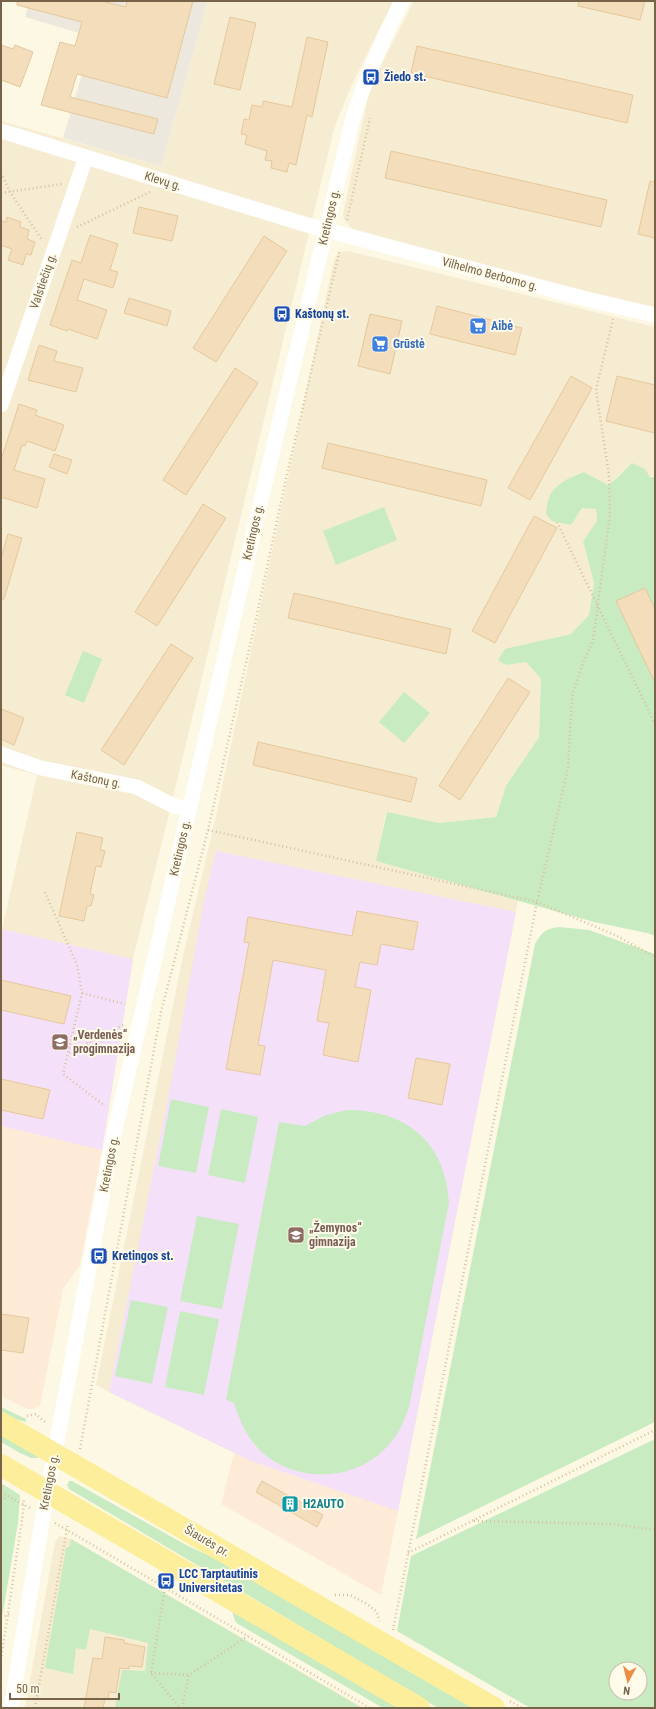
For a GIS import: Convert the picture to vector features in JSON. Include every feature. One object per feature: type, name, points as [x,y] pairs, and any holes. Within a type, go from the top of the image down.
[{"type":"main road","name":"Šiaurės pr.","points":[[1,1423],[57,1443],[494,1708]]},
{"type":"main road","points":[[1,1465],[419,1708]]},
{"type":"street","name":"Kretingos g.","points":[[11,1708],[47,1493],[113,1138],[188,809],[353,118],[364,84],[402,1]]},
{"type":"street","name":"Klevų g.","points":[[1,131],[326,230]]},
{"type":"street","name":"Valstiečių g.","points":[[1,405],[86,157]]},
{"type":"street","name":"Vilhelmo Berbomo g.","points":[[326,230],[655,315]]},
{"type":"street","name":"Kaštonų g.","points":[[1,754],[41,768],[137,786],[174,806],[188,809]]},
{"type":"path","points":[[25,1416],[36,1414],[57,1443],[80,1450],[161,1012],[208,830],[287,474],[344,235],[371,111]]},
{"type":"path","points":[[1,173],[10,192],[52,256]]},
{"type":"path","points":[[1,193],[78,181]]},
{"type":"path","points":[[59,236],[168,183]]},
{"type":"path","points":[[393,1631],[407,1553],[537,902],[568,768],[572,696],[580,668],[593,641],[610,514],[609,475],[596,390],[616,306]]},
{"type":"path","points":[[557,522],[655,724]]},
{"type":"path","points":[[208,830],[537,902],[615,935],[655,957]]},
{"type":"path","points":[[45,892],[77,965],[82,993],[63,1074],[105,1106]]},
{"type":"path","points":[[82,993],[125,1004]]},
{"type":"path","points":[[69,1053],[119,1027],[161,1012]]},
{"type":"path","points":[[407,1553],[655,1430]]},
{"type":"path","points":[[1,1492],[43,1516]]},
{"type":"path","points":[[1,1501],[8,1496]]},
{"type":"path","points":[[1,1660],[24,1505]]},
{"type":"path","points":[[472,1521],[613,1524],[655,1530]]},
{"type":"path","points":[[35,1708],[67,1530],[370,1708]]},
{"type":"path","points":[[165,1588],[151,1673],[181,1708]]},
{"type":"path","points":[[1,1618],[8,1614]]},
{"type":"path","points":[[151,1673],[189,1675],[248,1636]]},
{"type":"path","points":[[181,1708],[189,1675]]},
{"type":"shaded area","points":[[29,1],[208,1],[161,166],[63,138],[93,37],[25,17]]},
{"type":"shaded area","points":[[208,1],[393,1],[349,91],[334,129],[133,959],[102,1150],[1,1126],[1,929],[37,775],[1,765],[1,121],[161,166]]},
{"type":"shaded area","points":[[414,1],[655,1],[655,308],[533,278],[353,229],[347,223],[343,214],[368,96],[377,73]]},
{"type":"shaded area","points":[[348,251],[655,327],[655,477],[624,470],[608,485],[584,472],[574,475],[558,486],[549,497],[552,521],[571,524],[582,507],[596,509],[597,521],[583,541],[594,583],[589,615],[571,634],[548,639],[506,665],[526,662],[541,679],[539,737],[506,786],[496,817],[439,823],[386,812],[377,861],[518,901],[398,1511],[251,1461],[96,1385],[183,956],[214,825],[334,260],[339,252]]},
{"type":"shaded area","name":"„Žemynos“ gimnazija","points":[[216,851],[516,912],[398,1511],[251,1461],[109,1392],[172,1078],[204,901]]},
{"type":"shaded area","name":"„Verdenės“ progimnazija","points":[[1,929],[133,959],[102,1150],[1,1126]]},
{"type":"shaded area","points":[[1,1126],[102,1150],[80,1265],[63,1289],[40,1406],[34,1409],[27,1409],[1,1396]]},
{"type":"shaded area","points":[[234,1453],[252,1461],[398,1511],[381,1595],[221,1504]]},
{"type":"shaded area","points":[[60,1536],[71,1539],[364,1708],[25,1708],[55,1542]]},
{"type":"green space","points":[[632,463],[645,469],[650,477],[655,477],[655,936],[594,922],[376,861],[387,812],[439,823],[496,817],[506,786],[539,737],[541,679],[526,662],[506,665],[498,660],[505,649],[571,634],[589,615],[594,583],[583,541],[597,521],[596,509],[582,508],[571,525],[552,521],[546,514],[548,500],[551,493],[559,485],[574,476],[584,472],[608,485]]},
{"type":"green space","points":[[384,507],[397,540],[336,565],[323,531]]},
{"type":"green space","points":[[83,651],[102,659],[84,703],[65,695]]},
{"type":"green space","points":[[404,692],[430,713],[404,743],[379,722]]},
{"type":"green space","points":[[559,927],[589,930],[655,954],[655,1422],[416,1539],[535,944],[544,932]]},
{"type":"green space","points":[[171,1099],[209,1107],[196,1173],[158,1166]]},
{"type":"green space","points":[[221,1109],[258,1117],[245,1183],[208,1175]]},
{"type":"green space","points":[[347,1110],[368,1111],[387,1116],[404,1123],[419,1134],[431,1147],[440,1163],[446,1181],[449,1203],[409,1407],[399,1430],[391,1442],[377,1456],[361,1466],[343,1472],[324,1474],[305,1473],[287,1468],[270,1459],[256,1446],[249,1436],[238,1415],[234,1403],[226,1400],[279,1122],[305,1126],[326,1115]]},
{"type":"green space","points":[[197,1216],[239,1224],[222,1309],[180,1301]]},
{"type":"green space","points":[[131,1300],[168,1307],[152,1384],[115,1376]]},
{"type":"green space","points":[[180,1311],[219,1319],[204,1395],[165,1387]]},
{"type":"green space","points":[[1,1407],[26,1419],[26,1422],[15,1419],[1,1411]]},
{"type":"green space","points":[[1,1433],[39,1455],[37,1458],[31,1458],[1,1442]]},
{"type":"green space","points":[[655,1439],[655,1708],[530,1708],[397,1631],[411,1556]]},
{"type":"green space","points":[[69,1481],[72,1481],[188,1546],[243,1571],[478,1708],[438,1708],[69,1489],[67,1485]]},
{"type":"green space","points":[[1,1483],[20,1495],[18,1523],[1,1624]]},
{"type":"green space","points":[[71,1539],[362,1708],[115,1708],[122,1670],[145,1671],[148,1643],[90,1629],[86,1650],[76,1648],[73,1674],[45,1668],[66,1548],[70,1546]]},
{"type":"green space","points":[[232,1611],[399,1708],[383,1708],[238,1624],[235,1621]]},
{"type":"building","points":[[17,1],[101,1],[126,7],[127,1],[193,1],[167,98],[77,74],[70,97],[158,119],[154,134],[41,105],[60,42],[75,46],[82,22],[17,5]]},
{"type":"building","points":[[579,1],[645,1],[640,20],[578,6]]},
{"type":"building","points":[[230,17],[256,23],[240,90],[214,84]]},
{"type":"building","points":[[307,37],[328,42],[312,117],[307,115],[296,165],[289,163],[287,172],[271,168],[272,161],[265,160],[267,151],[245,144],[247,135],[241,134],[244,119],[249,120],[252,105],[262,107],[263,101],[292,107]]},
{"type":"building","points":[[1,45],[13,49],[15,45],[33,52],[20,87],[1,80]]},
{"type":"building","points":[[417,46],[633,95],[627,123],[411,73]]},
{"type":"building","points":[[391,151],[607,200],[601,227],[385,178]]},
{"type":"building","points":[[650,181],[655,182],[655,238],[638,234]]},
{"type":"building","points":[[139,207],[178,216],[172,241],[133,233]]},
{"type":"building","points":[[7,217],[21,222],[20,227],[29,230],[27,239],[35,242],[31,255],[26,254],[23,265],[8,260],[12,249],[1,245],[1,221],[6,222]]},
{"type":"building","points":[[90,235],[118,244],[110,270],[118,272],[113,288],[84,279],[77,300],[107,310],[97,339],[68,329],[67,331],[50,325],[72,260],[81,263]]},
{"type":"building","points":[[264,236],[287,251],[216,362],[193,348]]},
{"type":"building","points":[[129,298],[171,311],[167,326],[124,313]]},
{"type":"building","points":[[437,306],[522,328],[515,355],[430,334]]},
{"type":"building","name":"Grūstė","points":[[370,314],[402,321],[390,374],[358,366]]},
{"type":"building","points":[[39,345],[57,351],[54,361],[83,368],[76,392],[28,380]]},
{"type":"building","points":[[235,368],[258,383],[186,495],[163,480]]},
{"type":"building","points":[[571,376],[592,388],[530,500],[508,488]]},
{"type":"building","points":[[617,376],[655,385],[655,433],[606,421]]},
{"type":"building","points":[[19,404],[37,410],[35,415],[64,425],[55,451],[27,441],[25,446],[22,445],[14,470],[45,479],[37,508],[1,497],[1,460]]},
{"type":"building","points":[[328,443],[487,480],[481,506],[322,468]]},
{"type":"building","points":[[54,454],[72,460],[67,474],[49,467]]},
{"type":"building","points":[[203,504],[226,518],[157,626],[135,612]]},
{"type":"building","points":[[534,516],[557,528],[495,643],[472,631]]},
{"type":"building","points":[[8,534],[22,538],[4,599],[1,599],[1,558]]},
{"type":"building","points":[[645,588],[655,609],[655,683],[616,601]]},
{"type":"building","points":[[294,593],[451,629],[446,654],[288,618]]},
{"type":"building","points":[[171,644],[193,658],[124,765],[101,750]]},
{"type":"building","points":[[508,678],[530,692],[460,800],[439,786]]},
{"type":"building","points":[[1,709],[24,718],[14,745],[1,739]]},
{"type":"building","points":[[258,742],[417,778],[411,802],[253,765]]},
{"type":"building","points":[[77,832],[103,838],[100,850],[105,851],[101,867],[96,866],[90,894],[94,895],[91,906],[87,906],[84,921],[59,916]]},
{"type":"building","points":[[357,911],[418,922],[413,950],[381,944],[377,965],[360,962],[355,987],[371,990],[358,1062],[323,1055],[329,1023],[317,1021],[326,970],[273,960],[258,1045],[265,1046],[260,1075],[226,1069],[249,943],[244,942],[248,917],[352,936]]},
{"type":"building","points":[[1,980],[71,996],[64,1024],[1,1010]]},
{"type":"building","points":[[416,1058],[450,1064],[442,1105],[408,1098]]},
{"type":"building","points":[[1,1079],[50,1090],[43,1119],[1,1110]]},
{"type":"building","points":[[1,1314],[29,1318],[23,1353],[1,1350]]},
{"type":"building","name":"H2AUTO","points":[[262,1481],[323,1515],[317,1527],[256,1492]]},
{"type":"building","points":[[105,1637],[124,1640],[124,1643],[145,1647],[142,1667],[129,1666],[129,1669],[120,1668],[116,1693],[109,1692],[108,1699],[105,1699],[103,1708],[84,1708],[93,1658],[102,1659]]},
{"type":"place","name":"Žiedo st.","points":[[371,77]]},
{"type":"place","name":"Kaštonų st.","points":[[282,314]]},
{"type":"place","name":"Aibė","points":[[478,326]]},
{"type":"place","name":"Grūstė","points":[[380,344]]},
{"type":"place","name":"„Verdenės“ progimnazija","points":[[60,1042]]},
{"type":"place","name":"„Žemynos“ gimnazija","points":[[296,1235]]},
{"type":"place","name":"Kretingos st.","points":[[99,1256]]},
{"type":"place","name":"H2AUTO","points":[[290,1504]]},
{"type":"place","name":"LCC Tarptautinis Universitetas","points":[[166,1581]]}]
